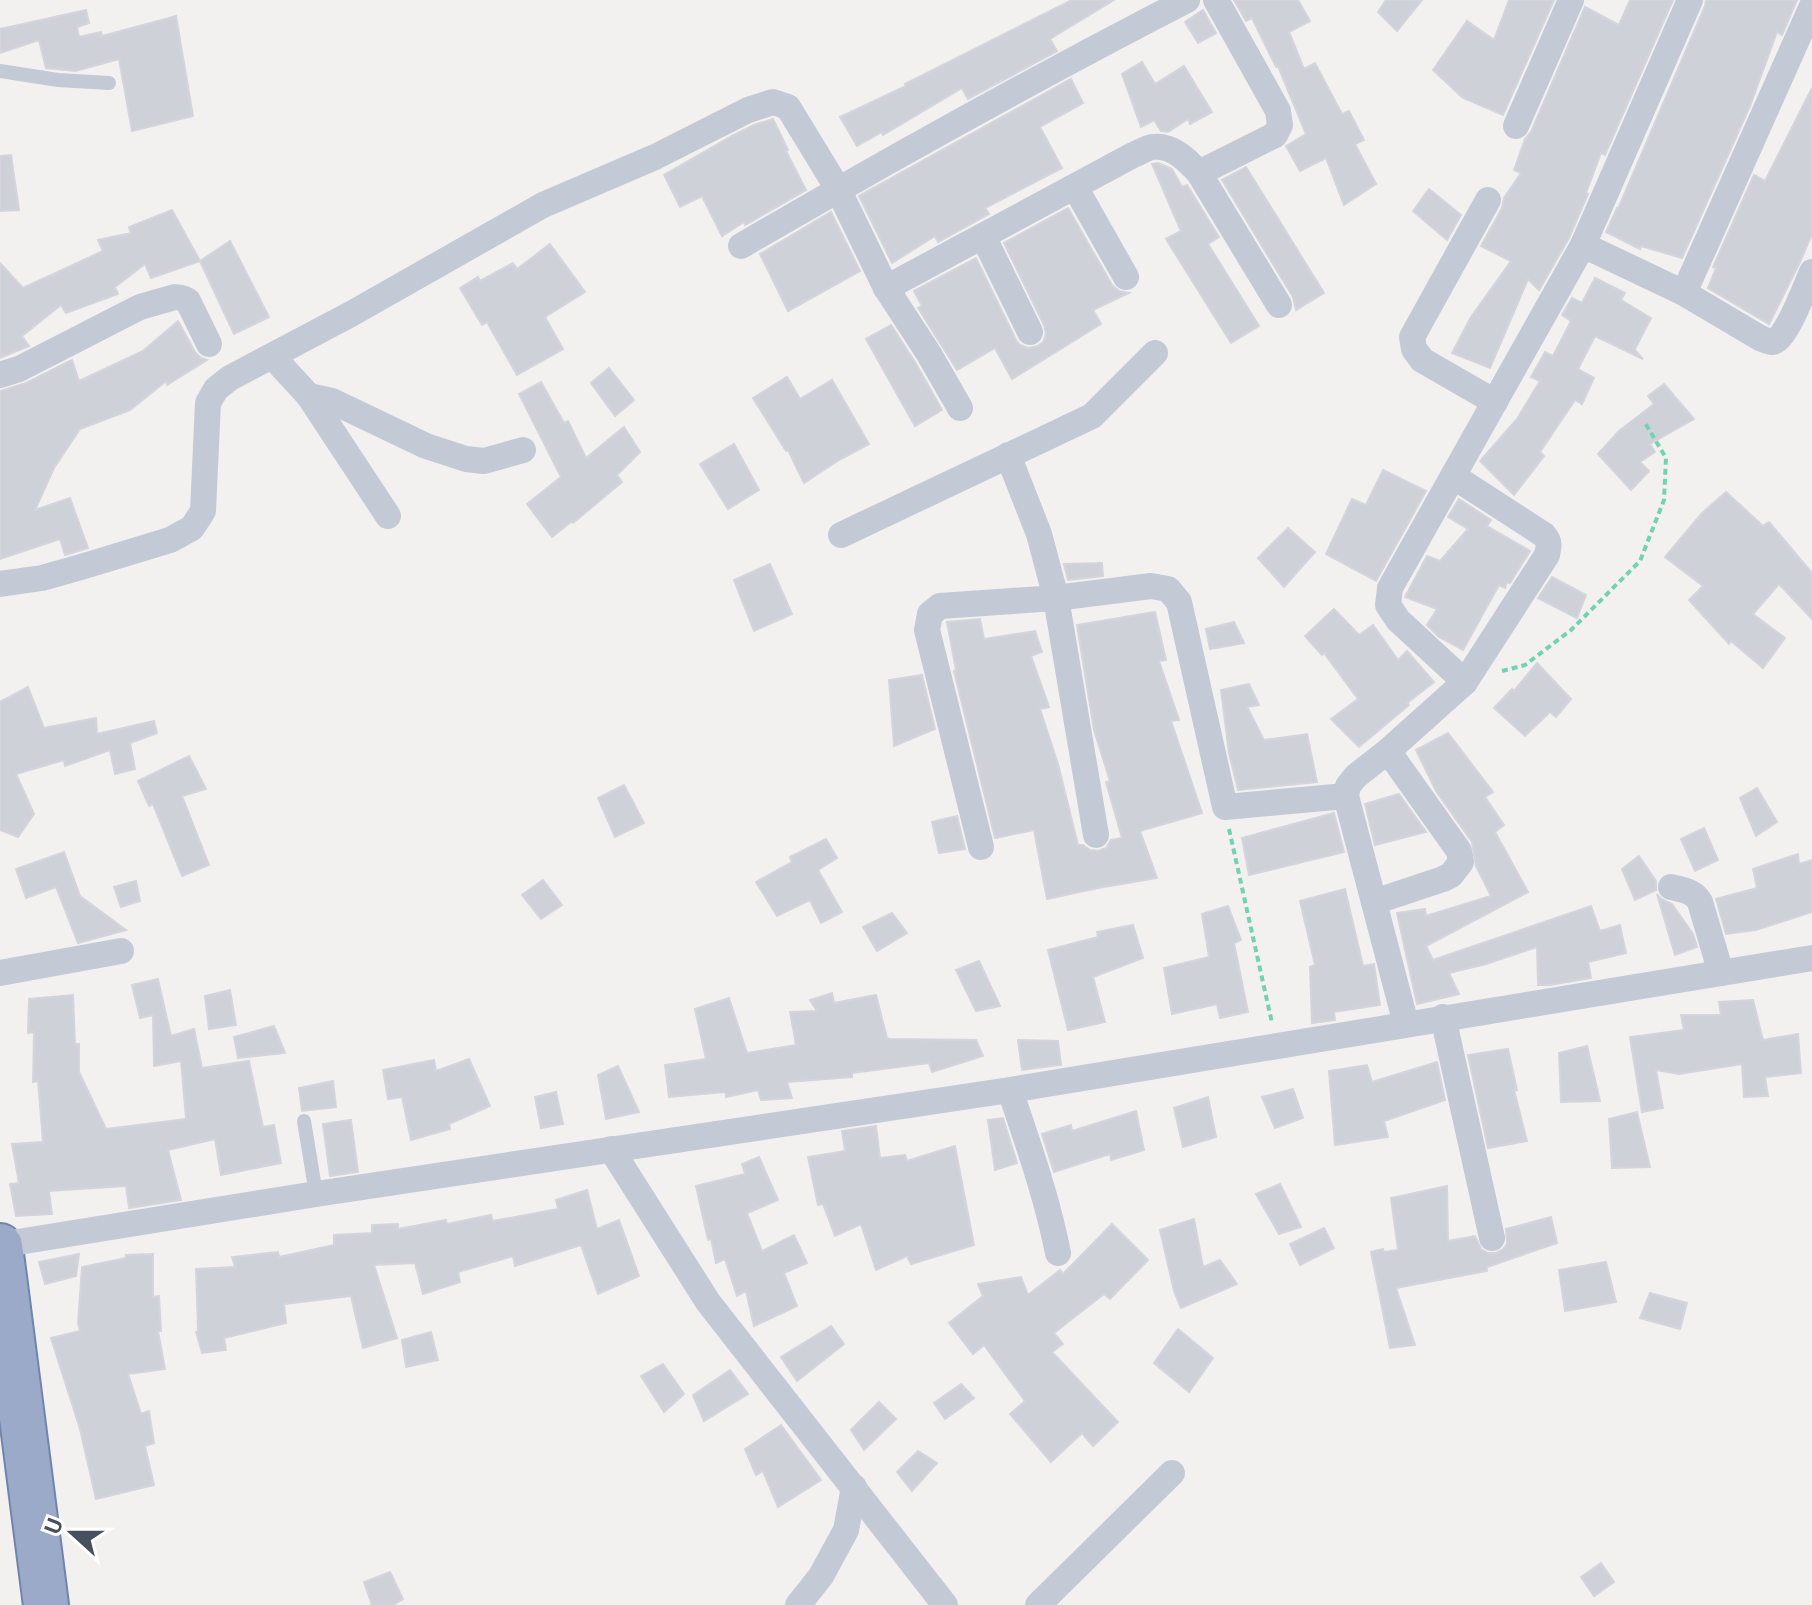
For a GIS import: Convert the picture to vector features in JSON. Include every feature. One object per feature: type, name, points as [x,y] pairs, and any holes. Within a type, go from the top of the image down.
[{"type":"highway","points":[[0,1246],[46,1605]]},
{"type":"highway","points":[[0,1437],[21,1605]]},
{"type":"street","points":[[741,246],[1076,57],[1187,0]]},
{"type":"street","points":[[1199,173],[1275,135],[1280,125],[1278,111],[1216,0]]},
{"type":"street","points":[[1516,126],[1571,0]]},
{"type":"street","points":[[1465,682],[1398,620],[1388,605],[1390,588],[1583,245],[1690,0]]},
{"type":"street","points":[[1684,293],[1812,6]]},
{"type":"street","points":[[0,584],[42,578],[170,540],[192,528],[203,511],[208,403],[216,389],[230,378],[351,314],[543,205],[655,157],[748,110],[773,102],[788,107],[838,189],[886,288],[960,408]]},
{"type":"street","points":[[886,288],[1152,147],[1168,149],[1183,156],[1199,173],[1279,305]]},
{"type":"street","points":[[1075,187],[1126,277]]},
{"type":"street","points":[[1488,200],[1412,337],[1414,349],[1422,360],[1495,402]]},
{"type":"street","points":[[983,236],[1030,332]]},
{"type":"street","points":[[1583,245],[1684,293],[1760,338],[1774,342],[1786,330],[1812,272]]},
{"type":"street","points":[[0,375],[19,369],[140,307],[175,297],[188,301],[209,344]]},
{"type":"street","points":[[841,535],[1092,416],[1155,353]]},
{"type":"street","points":[[272,356],[309,396],[388,516]]},
{"type":"street","points":[[309,396],[332,401],[426,446],[466,459],[484,461],[523,450]]},
{"type":"street","points":[[1008,455],[1039,534],[1056,598],[1096,835]]},
{"type":"street","points":[[1406,1024],[1346,796],[1348,786],[1465,682],[1547,555],[1549,547],[1544,535],[1453,476]]},
{"type":"street","points":[[981,847],[927,630],[930,614],[940,606],[1056,598],[1151,586],[1168,589],[1179,602],[1225,807],[1346,796]]},
{"type":"street","points":[[1374,902],[1443,879],[1451,875],[1461,862],[1459,851],[1388,751]]},
{"type":"street","points":[[1671,887],[1696,895],[1721,973]]},
{"type":"street","points":[[0,973],[121,951]]},
{"type":"street","points":[[0,1246],[316,1194],[1010,1090],[1812,958]]},
{"type":"street","points":[[1443,1017],[1492,1238]]},
{"type":"street","points":[[1010,1090],[1042,1186],[1058,1253]]},
{"type":"street","points":[[611,1149],[708,1302],[942,1604]]},
{"type":"street","points":[[1038,1605],[1172,1473]]},
{"type":"street","points":[[798,1605],[821,1576],[846,1530],[854,1487]]},
{"type":"lane","points":[[0,71],[58,80],[109,83]]},
{"type":"lane","points":[[304,1121],[316,1194]]},
{"type":"path","points":[[1465,682],[1525,665],[1571,630],[1640,561],[1664,500],[1666,458],[1644,421]]},
{"type":"path","points":[[1225,807],[1277,1045]]},
{"type":"building","points":[[1072,0],[1114,0],[1050,39],[1057,51],[968,99],[962,88],[883,135],[882,132],[857,146],[840,117]]},
{"type":"building","points":[[1234,0],[1298,0],[1310,21],[1289,32],[1304,69],[1315,63],[1342,114],[1349,111],[1364,140],[1355,144],[1376,184],[1344,205],[1326,158],[1300,171],[1286,146],[1306,134],[1278,66],[1252,18],[1246,21]]},
{"type":"building","points":[[1386,0],[1422,0],[1397,31],[1378,12]]},
{"type":"building","points":[[1509,0],[1554,0],[1503,115],[1463,98],[1433,70],[1467,21],[1494,40]]},
{"type":"building","points":[[1630,0],[1673,0],[1605,155],[1601,153],[1569,238],[1539,290],[1528,279],[1490,368],[1452,353],[1471,317],[1511,261],[1481,246],[1502,208],[1504,198],[1521,173],[1514,170],[1525,139],[1531,132],[1585,7],[1619,25]]},
{"type":"building","points":[[1706,0],[1797,0],[1782,35],[1777,32],[1750,106],[1682,258],[1641,246],[1640,249],[1606,232]]},
{"type":"building","points":[[86,10],[89,23],[77,27],[79,37],[101,32],[102,36],[176,16],[193,116],[132,131],[119,59],[76,71],[46,68],[39,40],[0,53],[0,29]]},
{"type":"building","points":[[1203,10],[1216,33],[1198,43],[1185,22]]},
{"type":"building","points":[[1142,62],[1155,84],[1184,66],[1212,112],[1190,124],[1188,119],[1168,132],[1161,131],[1154,120],[1141,127],[1122,74]]},
{"type":"building","points":[[1071,79],[1083,103],[1040,127],[1062,168],[985,208],[989,214],[938,242],[935,236],[892,263],[859,196]]},
{"type":"building","points":[[1812,88],[1812,234],[1769,324],[1708,288],[1716,268],[1713,267],[1754,175],[1765,181]]},
{"type":"building","points":[[773,119],[806,190],[722,236],[702,196],[680,207],[664,175],[732,136]]},
{"type":"building","points":[[11,155],[19,210],[0,211],[0,156]]},
{"type":"building","points":[[1158,163],[1172,169],[1182,187],[1187,185],[1219,237],[1208,244],[1259,326],[1231,343],[1166,239],[1181,231],[1152,164]]},
{"type":"building","points":[[1246,167],[1324,293],[1296,310],[1293,297],[1222,180]]},
{"type":"building","points":[[1429,189],[1461,215],[1447,240],[1413,211]]},
{"type":"building","points":[[1068,208],[1112,285],[1119,291],[1129,293],[1093,310],[1101,324],[1012,379],[995,348],[957,370],[918,308],[922,306],[914,291],[976,258],[1016,340],[1028,348],[1038,346],[1046,334],[1044,325],[1004,243]]},
{"type":"building","points":[[172,210],[200,261],[151,278],[145,264],[115,287],[118,294],[66,313],[61,305],[22,336],[29,346],[0,358],[0,263],[23,288],[103,251],[98,240],[131,233],[129,227]]},
{"type":"building","points":[[831,212],[860,271],[788,311],[760,254]]},
{"type":"building","points":[[230,241],[269,317],[234,334],[200,261]]},
{"type":"building","points":[[550,244],[585,292],[545,317],[563,349],[517,375],[487,322],[482,325],[460,288],[513,263],[517,269]]},
{"type":"building","points":[[1595,278],[1625,293],[1621,300],[1651,318],[1633,348],[1643,359],[1595,336],[1578,369],[1594,378],[1582,404],[1575,400],[1540,452],[1544,456],[1514,495],[1480,461],[1517,419],[1540,381],[1531,377],[1545,352],[1553,356],[1571,321],[1562,315],[1572,298],[1582,303]]},
{"type":"building","points":[[178,321],[195,352],[207,360],[167,385],[166,381],[130,410],[80,429],[54,468],[35,510],[70,498],[88,548],[65,555],[60,539],[0,559],[0,391],[26,383],[72,360],[79,381],[143,351]]},
{"type":"building","points":[[891,325],[942,410],[915,426],[866,339]]},
{"type":"building","points":[[609,368],[634,400],[615,416],[591,383]]},
{"type":"building","points":[[787,377],[800,399],[832,380],[869,444],[804,483],[788,450],[753,398]]},
{"type":"building","points":[[541,382],[564,423],[568,421],[586,458],[624,427],[640,452],[617,475],[622,482],[552,537],[527,504],[561,477],[519,394]]},
{"type":"building","points":[[1664,384],[1694,419],[1650,444],[1655,452],[1640,462],[1649,471],[1631,490],[1598,454],[1619,431],[1654,404],[1648,396]]},
{"type":"building","points":[[734,444],[759,490],[728,509],[700,464]]},
{"type":"building","points":[[1383,470],[1426,491],[1376,581],[1326,554],[1352,499],[1366,505]]},
{"type":"building","points":[[1726,492],[1763,526],[1769,522],[1812,573],[1812,619],[1779,584],[1753,614],[1785,638],[1763,668],[1731,641],[1729,644],[1689,600],[1703,586],[1665,557],[1702,513]]},
{"type":"building","points":[[1459,499],[1491,520],[1487,526],[1530,551],[1510,583],[1507,582],[1505,588],[1499,585],[1463,650],[1439,637],[1427,625],[1437,609],[1405,597],[1427,556],[1440,561],[1468,529],[1448,517]]},
{"type":"building","points":[[1288,528],[1315,552],[1284,587],[1258,558]]},
{"type":"building","points":[[1102,563],[1103,576],[1068,580],[1064,564]]},
{"type":"building","points":[[770,564],[792,614],[754,631],[734,580]]},
{"type":"building","points":[[1552,577],[1586,595],[1577,618],[1538,598]]},
{"type":"building","points":[[1334,609],[1359,635],[1373,625],[1398,660],[1407,651],[1434,682],[1359,747],[1331,719],[1358,699],[1324,653],[1322,655],[1305,636]]},
{"type":"building","points":[[1155,612],[1166,660],[1159,661],[1179,720],[1171,721],[1202,813],[1140,831],[1157,878],[1047,899],[1034,830],[995,838],[954,671],[947,622],[980,619],[984,639],[1035,631],[1042,652],[1031,656],[1049,707],[1040,709],[1058,764],[1078,845],[1098,851],[1106,848],[1111,840],[1122,838],[1106,782],[1110,781],[1094,730],[1077,625]]},
{"type":"building","points":[[1234,622],[1244,643],[1210,649],[1206,629]]},
{"type":"building","points":[[1537,663],[1571,699],[1556,717],[1550,712],[1525,736],[1494,708],[1512,689],[1514,691]]},
{"type":"building","points":[[922,675],[935,729],[894,746],[889,680]]},
{"type":"building","points":[[1249,684],[1259,705],[1247,707],[1264,740],[1307,734],[1317,782],[1238,790],[1229,753],[1221,690]]},
{"type":"building","points":[[28,687],[44,728],[96,718],[97,734],[154,721],[157,733],[130,743],[135,769],[115,774],[110,750],[65,766],[64,760],[16,774],[34,814],[18,837],[0,830],[0,702]]},
{"type":"building","points":[[1448,733],[1493,792],[1485,797],[1504,825],[1495,832],[1528,892],[1426,946],[1433,960],[1591,906],[1600,931],[1620,925],[1626,953],[1588,962],[1591,978],[1538,985],[1537,947],[1449,973],[1459,994],[1417,1004],[1397,913],[1425,909],[1426,916],[1491,896],[1476,866],[1472,842],[1436,791],[1416,750]]},
{"type":"building","points":[[189,756],[206,789],[182,796],[209,865],[182,876],[153,804],[149,806],[138,781]]},
{"type":"building","points":[[624,785],[644,823],[615,837],[598,798]]},
{"type":"building","points":[[1757,788],[1777,822],[1756,836],[1740,798]]},
{"type":"building","points":[[1399,794],[1426,832],[1375,845],[1365,804]]},
{"type":"building","points":[[1334,813],[1344,852],[1249,875],[1242,838]]},
{"type":"building","points":[[957,816],[965,849],[939,853],[932,822]]},
{"type":"building","points":[[1704,828],[1718,860],[1695,871],[1681,839]]},
{"type":"building","points":[[826,839],[837,858],[818,870],[842,912],[821,923],[810,900],[777,916],[756,882],[792,862],[790,857]]},
{"type":"building","points":[[64,852],[80,896],[126,930],[78,943],[56,887],[26,898],[16,869]]},
{"type":"building","points":[[1798,854],[1799,864],[1812,860],[1812,912],[1756,930],[1726,934],[1716,899],[1757,888],[1753,869]]},
{"type":"building","points":[[1639,856],[1656,881],[1656,890],[1635,900],[1622,869]]},
{"type":"building","points":[[543,880],[562,905],[541,919],[522,895]]},
{"type":"building","points":[[136,881],[140,901],[121,907],[114,887]]},
{"type":"building","points":[[1345,889],[1363,966],[1374,964],[1380,1005],[1334,1012],[1335,1020],[1312,1023],[1310,967],[1315,965],[1300,901]]},
{"type":"building","points":[[1657,894],[1672,904],[1693,934],[1697,947],[1675,955]]},
{"type":"building","points":[[1228,906],[1241,940],[1234,943],[1248,1012],[1220,1018],[1217,1004],[1172,1014],[1164,968],[1209,957],[1202,914]]},
{"type":"building","points":[[892,913],[907,933],[877,951],[863,927]]},
{"type":"building","points":[[1133,925],[1143,958],[1093,977],[1105,1022],[1068,1030],[1048,950],[1098,937],[1097,932]]},
{"type":"building","points":[[979,961],[1000,1006],[976,1011],[956,970]]},
{"type":"building","points":[[158,979],[171,1036],[194,1029],[202,1068],[249,1061],[263,1127],[274,1125],[281,1163],[221,1175],[215,1139],[168,1150],[181,1200],[129,1208],[126,1186],[49,1191],[52,1214],[16,1216],[10,1184],[19,1183],[12,1144],[43,1142],[38,1081],[33,1082],[34,1032],[28,1033],[29,999],[73,995],[79,1072],[106,1129],[186,1119],[181,1061],[154,1066],[153,1015],[140,1018],[132,985]]},
{"type":"building","points":[[230,990],[236,1025],[209,1029],[205,996]]},
{"type":"building","points":[[832,993],[834,1003],[876,995],[889,1039],[976,1040],[983,1056],[932,1072],[929,1063],[852,1073],[852,1077],[787,1082],[792,1098],[761,1100],[758,1090],[726,1097],[726,1092],[669,1097],[665,1065],[706,1059],[695,1009],[729,998],[747,1053],[796,1045],[790,1012],[817,1011],[810,1000]]},
{"type":"building","points":[[1753,1000],[1763,1040],[1798,1034],[1801,1073],[1765,1077],[1768,1096],[1744,1097],[1742,1064],[1679,1074],[1656,1070],[1663,1108],[1642,1112],[1630,1037],[1684,1030],[1681,1015],[1721,1015],[1719,1002]]},
{"type":"building","points":[[274,1026],[285,1053],[238,1058],[234,1037]]},
{"type":"building","points":[[1018,1040],[1058,1041],[1061,1065],[1022,1070]]},
{"type":"building","points":[[1587,1046],[1600,1101],[1561,1102],[1559,1053]]},
{"type":"building","points":[[1508,1049],[1517,1090],[1514,1090],[1527,1141],[1488,1148],[1468,1055]]},
{"type":"building","points":[[469,1059],[490,1106],[449,1124],[450,1129],[411,1140],[402,1097],[388,1099],[383,1070],[434,1060],[436,1071]]},
{"type":"building","points":[[1437,1062],[1445,1100],[1384,1121],[1388,1137],[1335,1145],[1329,1071],[1367,1065],[1372,1082]]},
{"type":"building","points":[[618,1066],[639,1112],[606,1119],[598,1075]]},
{"type":"building","points":[[333,1081],[336,1107],[302,1111],[299,1088]]},
{"type":"building","points":[[1293,1089],[1303,1118],[1275,1128],[1262,1097]]},
{"type":"building","points":[[556,1092],[563,1124],[541,1128],[535,1097]]},
{"type":"building","points":[[1208,1097],[1216,1137],[1183,1147],[1174,1108]]},
{"type":"building","points":[[1136,1111],[1144,1150],[1111,1160],[1110,1154],[1054,1172],[1042,1134],[1071,1125],[1072,1131]]},
{"type":"building","points":[[1637,1112],[1650,1167],[1612,1168],[1609,1119]]},
{"type":"building","points":[[1003,1118],[1017,1163],[995,1170],[988,1120]]},
{"type":"building","points":[[351,1120],[358,1172],[330,1176],[323,1124]]},
{"type":"building","points":[[876,1126],[880,1158],[905,1155],[907,1161],[955,1146],[974,1245],[911,1264],[907,1256],[876,1270],[861,1224],[835,1236],[823,1204],[818,1205],[808,1157],[845,1151],[842,1131]]},
{"type":"building","points":[[759,1157],[778,1200],[747,1213],[762,1251],[794,1235],[807,1263],[784,1273],[797,1306],[754,1326],[746,1291],[737,1296],[725,1259],[716,1263],[696,1186],[745,1174],[742,1164]]},
{"type":"building","points":[[1280,1184],[1301,1227],[1279,1234],[1256,1194]]},
{"type":"building","points":[[1447,1186],[1448,1241],[1475,1236],[1481,1249],[1496,1253],[1507,1244],[1506,1229],[1551,1217],[1557,1243],[1487,1267],[1487,1271],[1396,1288],[1415,1345],[1390,1348],[1371,1252],[1398,1250],[1391,1198]]},
{"type":"building","points":[[587,1190],[597,1229],[619,1220],[639,1276],[598,1294],[581,1245],[515,1266],[513,1256],[458,1272],[460,1282],[423,1294],[415,1263],[374,1265],[397,1338],[363,1348],[351,1296],[284,1304],[286,1323],[224,1338],[226,1350],[202,1353],[196,1332],[196,1269],[235,1267],[232,1257],[278,1252],[279,1257],[334,1245],[334,1235],[372,1233],[372,1225],[398,1224],[398,1229],[491,1215],[493,1221],[558,1209],[556,1200]]},
{"type":"building","points":[[1194,1219],[1203,1267],[1220,1260],[1237,1284],[1181,1308],[1160,1230]]},
{"type":"building","points":[[1112,1224],[1148,1260],[1110,1299],[1104,1294],[1054,1333],[1063,1344],[1052,1352],[1118,1422],[1093,1446],[1082,1433],[1051,1462],[1010,1414],[1025,1401],[984,1345],[973,1354],[949,1323],[983,1296],[978,1284],[1021,1277],[1028,1295],[1060,1270],[1063,1274]]},
{"type":"building","points":[[1324,1228],[1334,1248],[1300,1265],[1290,1244]]},
{"type":"building","points":[[79,1254],[76,1276],[45,1284],[39,1262]]},
{"type":"building","points":[[153,1254],[153,1297],[159,1296],[161,1331],[158,1331],[165,1369],[128,1374],[141,1414],[149,1411],[154,1443],[145,1446],[154,1485],[96,1499],[80,1429],[51,1338],[80,1331],[82,1267],[126,1258],[126,1255]]},
{"type":"building","points":[[1606,1262],[1616,1302],[1565,1311],[1559,1270]]},
{"type":"building","points":[[1650,1293],[1687,1303],[1680,1329],[1640,1318]]},
{"type":"building","points":[[831,1326],[844,1344],[797,1381],[781,1357]]},
{"type":"building","points":[[1178,1329],[1213,1358],[1189,1392],[1154,1363]]},
{"type":"building","points":[[431,1332],[438,1360],[406,1367],[402,1340]]},
{"type":"building","points":[[663,1364],[684,1394],[664,1412],[641,1376]]},
{"type":"building","points":[[730,1370],[748,1394],[704,1421],[693,1395]]},
{"type":"building","points":[[961,1384],[974,1398],[945,1419],[934,1403]]},
{"type":"building","points":[[879,1402],[896,1419],[864,1450],[851,1430]]},
{"type":"building","points":[[781,1425],[821,1480],[778,1507],[763,1471],[756,1475],[745,1449]]},
{"type":"building","points":[[918,1451],[937,1463],[912,1491],[897,1472]]},
{"type":"building","points":[[1601,1563],[1614,1582],[1594,1596],[1581,1577]]},
{"type":"building","points":[[390,1572],[403,1599],[393,1605],[372,1605],[364,1582]]}]
